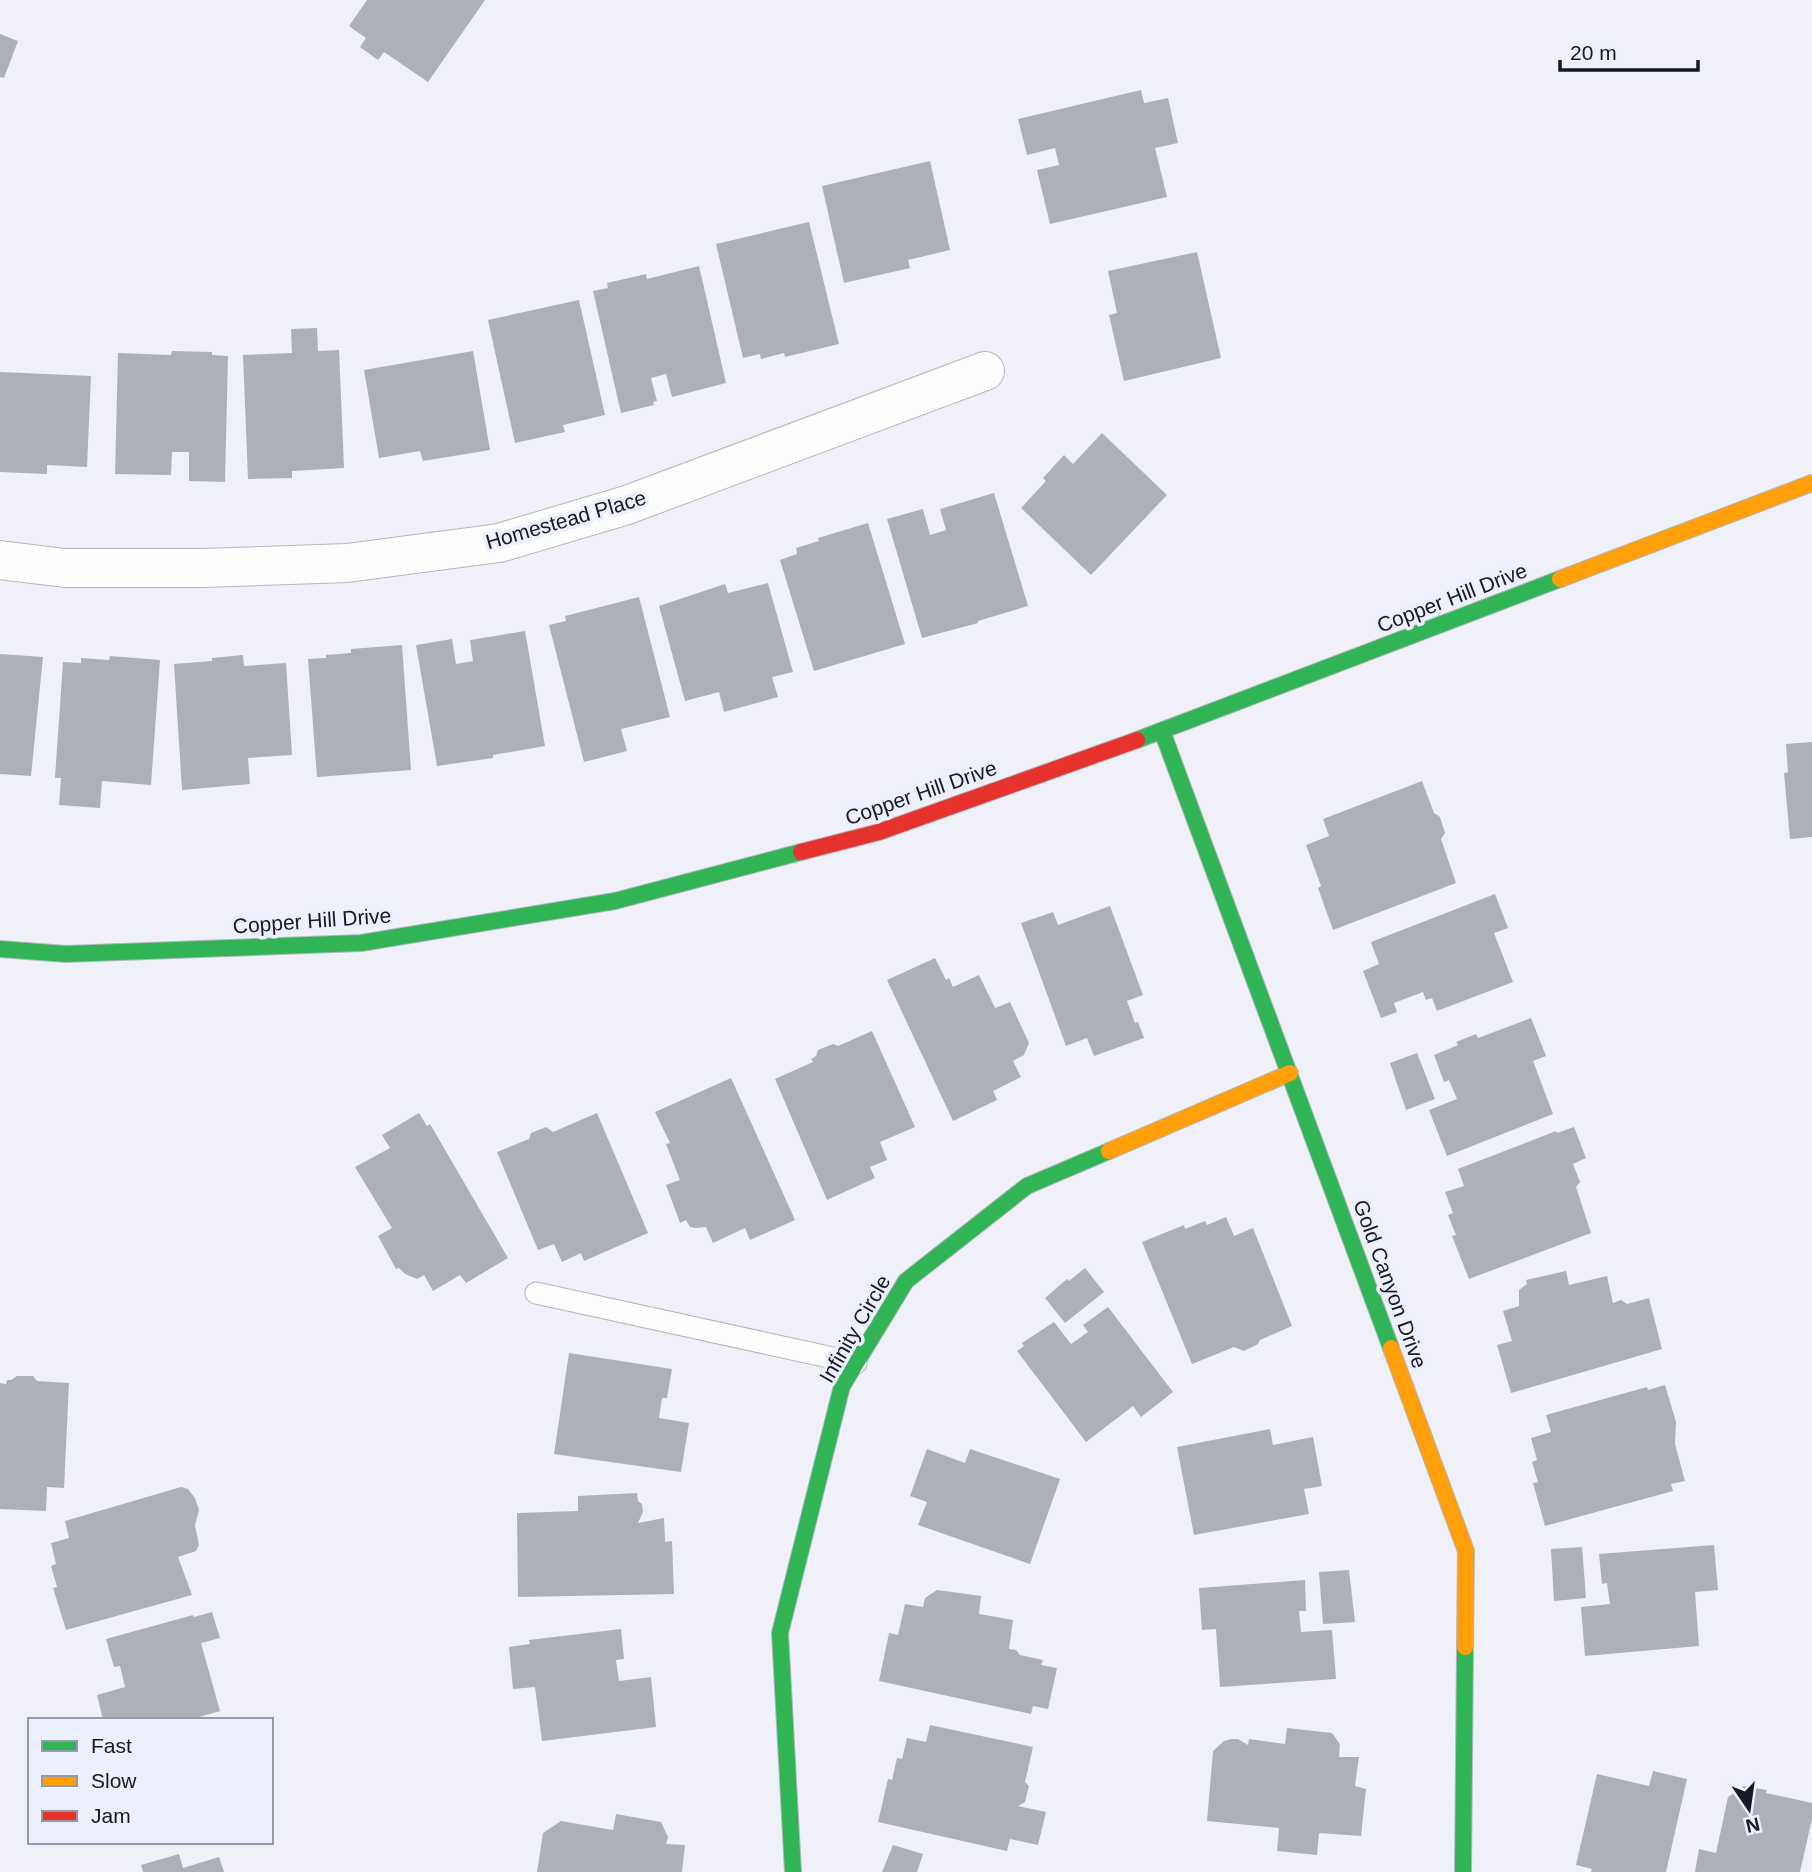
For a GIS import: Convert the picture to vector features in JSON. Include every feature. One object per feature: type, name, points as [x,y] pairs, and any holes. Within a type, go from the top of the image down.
[{"type":"street","name":"Homestead Place","points":[[0,560],[65,568],[347,564],[499,543],[627,505],[985,371]]},
{"type":"street","name":"Copper Hill Drive","points":[[0,949],[66,954],[361,943],[615,901],[879,832],[1162,732],[1812,483]]},
{"type":"street","name":"Gold Canyon Drive","points":[[1162,732],[1466,1551],[1463,1872]]},
{"type":"street","name":"Infinity Circle","points":[[793,1872],[780,1633],[842,1386],[906,1281],[1027,1186],[1290,1073]]},
{"type":"lane","points":[[536,1293],[856,1363]]},
{"type":"building","points":[[367,0],[485,0],[428,82],[384,52],[378,60],[360,47],[366,38],[349,26]]},
{"type":"building","points":[[0,34],[18,41],[4,78],[0,77]]},
{"type":"building","points":[[1141,90],[1144,103],[1168,98],[1178,143],[1155,148],[1167,197],[1050,224],[1037,170],[1059,165],[1055,148],[1027,155],[1018,119]]},
{"type":"building","points":[[930,161],[950,250],[908,260],[910,268],[844,283],[822,186]]},
{"type":"building","points":[[809,222],[839,344],[785,357],[784,353],[761,359],[760,354],[743,358],[716,244]]},
{"type":"building","points":[[1197,252],[1221,358],[1124,381],[1109,315],[1117,313],[1108,271]]},
{"type":"building","points":[[699,266],[726,383],[672,397],[666,374],[651,378],[657,401],[653,402],[654,405],[621,413],[593,291],[608,288],[607,283],[646,274],[647,279]]},
{"type":"building","points":[[579,300],[605,415],[563,425],[565,432],[515,443],[488,320]]},
{"type":"building","points":[[317,328],[318,351],[339,350],[344,468],[292,471],[292,478],[248,479],[243,355],[292,353],[291,329]]},
{"type":"building","points":[[172,351],[212,352],[212,355],[228,356],[225,482],[189,481],[189,452],[172,452],[171,475],[115,474],[118,353],[171,355]]},
{"type":"building","points":[[473,351],[490,450],[423,461],[420,451],[379,458],[364,370]]},
{"type":"building","points":[[0,372],[91,376],[87,467],[47,465],[47,474],[0,472]]},
{"type":"building","points":[[1102,433],[1167,495],[1091,575],[1021,508],[1046,481],[1043,478],[1064,455],[1073,464]]},
{"type":"building","points":[[994,493],[1028,606],[922,638],[887,519],[923,509],[930,535],[946,530],[940,509]]},
{"type":"building","points":[[868,523],[905,644],[814,671],[780,560],[797,554],[796,548],[819,541],[818,538]]},
{"type":"building","points":[[768,583],[793,672],[772,677],[778,697],[724,712],[719,692],[685,701],[659,606],[725,584],[728,593]]},
{"type":"building","points":[[639,597],[670,717],[621,729],[627,751],[584,762],[549,625],[566,621],[565,616]]},
{"type":"building","points":[[525,631],[545,746],[493,755],[493,758],[437,766],[416,645],[452,639],[456,664],[473,661],[470,640]]},
{"type":"building","points":[[402,645],[411,770],[317,777],[308,659],[351,653],[351,649]]},
{"type":"building","points":[[0,654],[43,657],[31,776],[0,774]]},
{"type":"building","points":[[243,655],[244,666],[286,663],[292,755],[248,758],[250,784],[182,790],[174,664]]},
{"type":"building","points":[[110,656],[160,660],[151,785],[102,781],[100,808],[59,805],[61,778],[55,778],[63,662],[81,663],[81,658],[109,660]]},
{"type":"building","points":[[1812,742],[1812,837],[1790,839],[1784,773],[1788,772],[1786,744]]},
{"type":"building","points":[[1422,781],[1434,813],[1440,817],[1445,833],[1441,839],[1456,883],[1333,930],[1306,845],[1329,836],[1323,819]]},
{"type":"building","points":[[1495,894],[1508,928],[1494,933],[1513,982],[1437,1011],[1432,998],[1426,1000],[1423,992],[1394,1003],[1397,1012],[1381,1018],[1363,971],[1379,964],[1371,942]]},
{"type":"building","points":[[1110,906],[1143,995],[1127,1001],[1144,1038],[1094,1056],[1087,1038],[1066,1046],[1021,923],[1053,912],[1058,925]]},
{"type":"building","points":[[935,958],[946,980],[949,978],[953,987],[979,975],[995,1008],[1010,1002],[1029,1043],[1024,1055],[1013,1061],[1021,1077],[993,1091],[997,1100],[953,1121],[887,980]]},
{"type":"building","points":[[1531,1018],[1546,1056],[1533,1061],[1553,1114],[1447,1156],[1429,1110],[1457,1099],[1449,1080],[1444,1082],[1434,1055],[1476,1034],[1478,1038]]},
{"type":"building","points":[[872,1031],[915,1127],[880,1142],[887,1160],[870,1167],[875,1178],[827,1200],[775,1079],[813,1062],[811,1059],[816,1056],[818,1050],[833,1044],[838,1046]]},
{"type":"building","points":[[1417,1053],[1435,1099],[1406,1110],[1390,1063]]},
{"type":"building","points":[[731,1078],[795,1220],[750,1240],[745,1228],[713,1243],[706,1227],[690,1227],[686,1220],[680,1223],[666,1185],[680,1180],[666,1144],[670,1143],[655,1112]]},
{"type":"building","points":[[419,1113],[427,1126],[430,1124],[508,1258],[466,1283],[460,1275],[433,1291],[424,1275],[417,1279],[399,1268],[396,1269],[378,1236],[392,1228],[355,1167],[390,1148],[382,1135]]},
{"type":"building","points":[[597,1113],[648,1233],[584,1261],[581,1253],[562,1262],[554,1244],[538,1250],[497,1152],[529,1139],[531,1133],[546,1127],[553,1132]]},
{"type":"building","points":[[1574,1127],[1586,1158],[1573,1164],[1580,1182],[1576,1187],[1591,1233],[1469,1279],[1452,1236],[1456,1235],[1448,1215],[1453,1213],[1445,1192],[1464,1186],[1458,1169],[1556,1131],[1557,1133]]},
{"type":"building","points":[[1226,1217],[1234,1236],[1253,1228],[1292,1326],[1260,1340],[1258,1344],[1244,1351],[1234,1347],[1192,1364],[1142,1242],[1184,1225],[1185,1229],[1205,1221],[1207,1225]]},
{"type":"building","points":[[1085,1268],[1104,1292],[1065,1323],[1045,1298]]},
{"type":"building","points":[[1566,1271],[1569,1285],[1607,1276],[1613,1303],[1621,1300],[1627,1304],[1649,1298],[1662,1349],[1511,1393],[1497,1345],[1512,1341],[1503,1311],[1519,1306],[1519,1290],[1527,1284],[1526,1280]]},
{"type":"building","points":[[1108,1307],[1173,1392],[1141,1417],[1133,1406],[1086,1442],[1017,1351],[1024,1346],[1022,1343],[1054,1322],[1071,1344],[1088,1332],[1083,1325]]},
{"type":"building","points":[[569,1353],[672,1369],[667,1398],[662,1398],[659,1418],[689,1423],[681,1472],[554,1454]]},
{"type":"building","points":[[17,1376],[33,1376],[37,1381],[69,1383],[64,1488],[47,1487],[46,1511],[0,1509],[0,1383],[6,1384],[7,1380]]},
{"type":"building","points":[[1665,1385],[1676,1422],[1675,1444],[1685,1481],[1671,1484],[1673,1491],[1545,1526],[1533,1483],[1538,1482],[1532,1462],[1537,1460],[1531,1438],[1551,1432],[1546,1415],[1647,1387],[1648,1390]]},
{"type":"building","points":[[1270,1429],[1273,1445],[1313,1437],[1322,1486],[1304,1489],[1309,1514],[1194,1535],[1177,1447]]},
{"type":"building","points":[[927,1449],[965,1463],[970,1449],[1060,1479],[1030,1564],[918,1525],[927,1502],[910,1496]]},
{"type":"building","points":[[181,1487],[188,1489],[199,1510],[195,1525],[199,1545],[196,1551],[178,1557],[192,1595],[66,1630],[53,1588],[57,1587],[51,1566],[56,1564],[51,1543],[69,1538],[65,1521]]},
{"type":"building","points":[[637,1493],[643,1512],[638,1523],[664,1518],[665,1542],[672,1541],[674,1594],[518,1597],[517,1513],[578,1511],[578,1496]]},
{"type":"building","points":[[1714,1545],[1718,1590],[1695,1592],[1699,1646],[1585,1656],[1581,1607],[1610,1604],[1607,1583],[1602,1584],[1599,1554]]},
{"type":"building","points":[[1582,1547],[1586,1598],[1554,1601],[1551,1549]]},
{"type":"building","points":[[1349,1570],[1355,1622],[1323,1624],[1319,1572]]},
{"type":"building","points":[[1305,1580],[1306,1611],[1299,1611],[1301,1632],[1332,1630],[1336,1679],[1220,1687],[1216,1629],[1202,1630],[1199,1588]]},
{"type":"building","points":[[937,1590],[981,1596],[979,1614],[1013,1620],[1009,1649],[1016,1650],[1020,1655],[1043,1660],[1041,1665],[1057,1668],[1048,1709],[1033,1706],[1031,1714],[879,1681],[889,1633],[898,1635],[905,1604],[923,1607],[925,1598]]},
{"type":"building","points":[[212,1612],[220,1638],[201,1643],[220,1711],[196,1718],[103,1718],[97,1695],[125,1687],[120,1666],[114,1667],[106,1639],[193,1615],[194,1617]]},
{"type":"building","points":[[621,1629],[624,1659],[616,1660],[619,1681],[651,1677],[656,1727],[542,1741],[535,1687],[513,1689],[509,1647],[530,1644],[529,1640]]},
{"type":"building","points":[[930,1725],[1033,1747],[1025,1782],[1029,1786],[1025,1802],[1018,1806],[1046,1812],[1038,1845],[1010,1839],[1007,1851],[878,1822],[888,1779],[892,1780],[897,1758],[902,1759],[907,1738],[926,1742]]},
{"type":"building","points":[[1287,1728],[1332,1733],[1340,1744],[1339,1757],[1359,1757],[1355,1786],[1366,1789],[1361,1836],[1319,1833],[1317,1855],[1277,1851],[1279,1828],[1207,1821],[1213,1751],[1224,1741],[1231,1739],[1238,1739],[1248,1745],[1249,1739],[1285,1744]]},
{"type":"building","points":[[1653,1771],[1687,1779],[1666,1872],[1591,1872],[1592,1869],[1576,1865],[1597,1774],[1649,1786]]},
{"type":"building","points":[[1744,1786],[1812,1803],[1812,1819],[1800,1872],[1695,1872],[1699,1849],[1716,1853],[1728,1797]]},
{"type":"building","points":[[616,1814],[661,1822],[668,1837],[666,1844],[685,1845],[682,1872],[537,1872],[543,1833],[561,1821],[613,1830]]},
{"type":"building","points":[[893,1845],[923,1854],[917,1872],[882,1872]]},
{"type":"building","points":[[179,1854],[183,1868],[219,1857],[224,1872],[143,1872],[141,1865]]},
{"type":"traffic: fast","points":[[1137,740],[1560,579]]},
{"type":"traffic: fast","points":[[1162,731],[1391,1348]]},
{"type":"traffic: fast","points":[[0,949],[66,954],[361,943],[615,901],[801,852]]},
{"type":"traffic: fast","points":[[793,1872],[780,1633],[842,1386],[906,1281],[1027,1186],[1109,1151]]},
{"type":"traffic: fast","points":[[1463,1872],[1465,1647]]},
{"type":"traffic: slow","points":[[1560,579],[1812,483]]},
{"type":"traffic: slow","points":[[1109,1151],[1290,1073]]},
{"type":"traffic: slow","points":[[1391,1348],[1466,1551],[1465,1647]]},
{"type":"traffic: jam","points":[[801,852],[879,832],[1137,740]]}]
